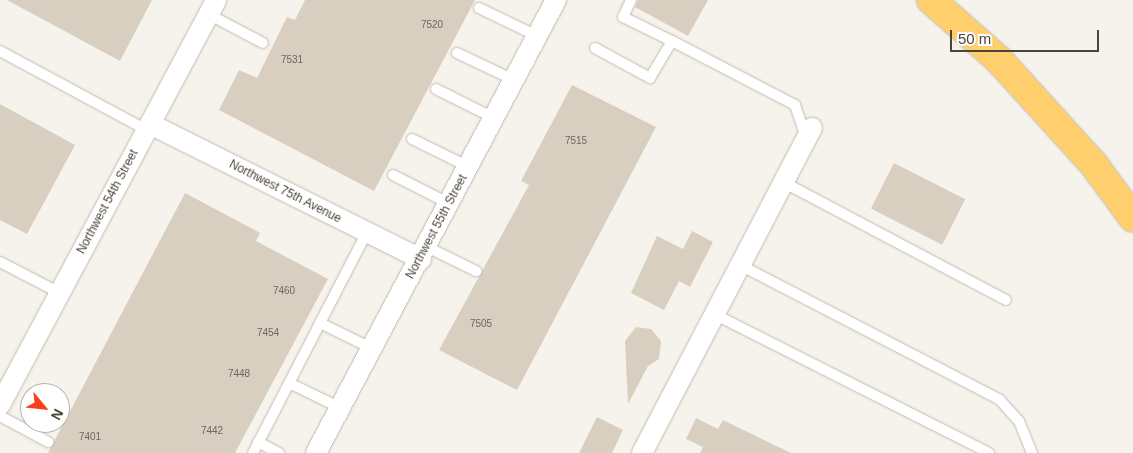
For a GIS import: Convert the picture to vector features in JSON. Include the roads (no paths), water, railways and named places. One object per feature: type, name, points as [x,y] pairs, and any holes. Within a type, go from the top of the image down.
[{"type":"highway","points":[[931,0],[999,60],[1095,166],[1133,218]]},
{"type":"street","name":"Northwest 55th Street","points":[[316,453],[450,204],[556,0]]},
{"type":"street","name":"Northwest 54th Street","points":[[0,405],[212,7]]},
{"type":"street","name":"Northwest 75th Avenue","points":[[148,127],[367,232],[424,253]]},
{"type":"street","points":[[642,453],[809,133]]},
{"type":"lane","points":[[631,0],[623,17],[794,105],[809,133]]},
{"type":"lane","points":[[212,7],[263,44]]},
{"type":"lane","points":[[479,8],[537,36]]},
{"type":"lane","points":[[595,48],[650,78],[672,41]]},
{"type":"lane","points":[[0,51],[148,127]]},
{"type":"lane","points":[[457,52],[514,80]]},
{"type":"lane","points":[[436,90],[494,118]]},
{"type":"lane","points":[[412,139],[469,167]]},
{"type":"lane","points":[[393,175],[450,204]]},
{"type":"lane","points":[[783,182],[1006,300]]},
{"type":"lane","points":[[253,453],[367,232]]},
{"type":"lane","points":[[424,253],[476,271]]},
{"type":"lane","points":[[0,262],[60,293]]},
{"type":"lane","points":[[740,265],[999,399],[1019,421],[1032,453]]},
{"type":"lane","points":[[714,314],[989,453]]},
{"type":"lane","points":[[320,323],[373,349]]},
{"type":"lane","points":[[289,383],[341,408]]},
{"type":"lane","points":[[0,416],[48,442]]},
{"type":"lane","points":[[258,442],[280,453]]}]
